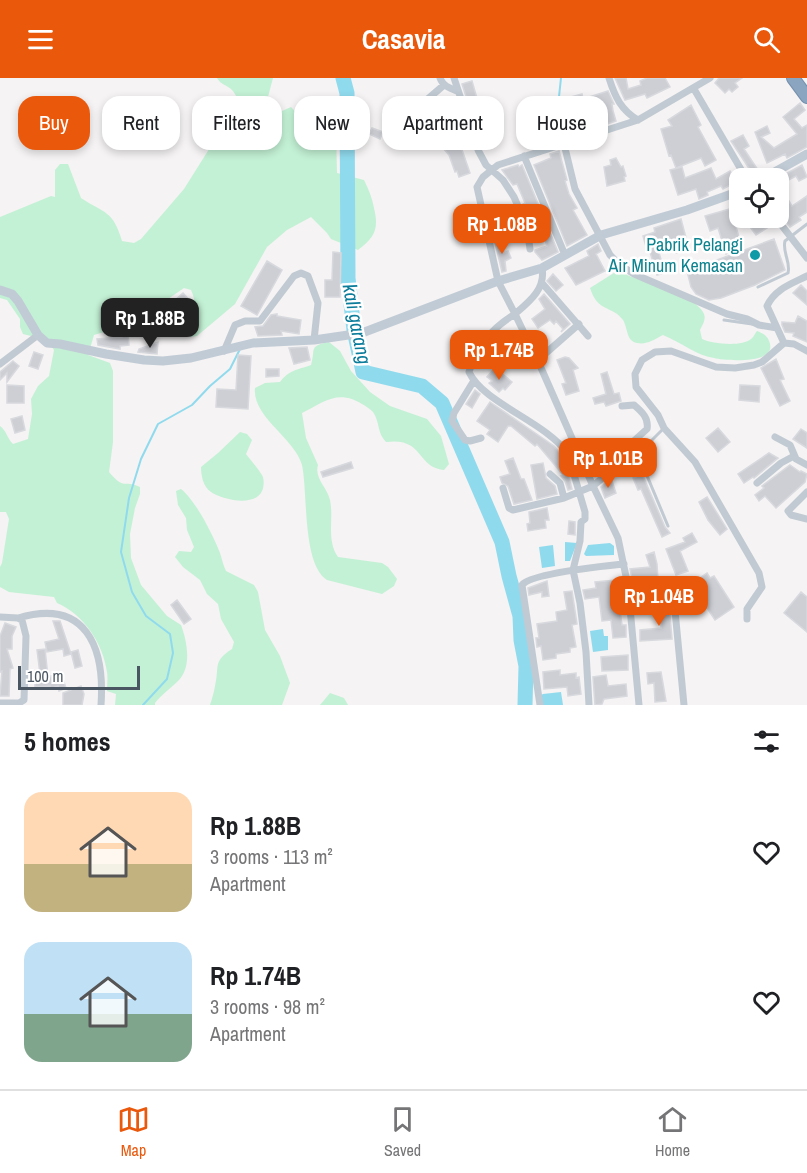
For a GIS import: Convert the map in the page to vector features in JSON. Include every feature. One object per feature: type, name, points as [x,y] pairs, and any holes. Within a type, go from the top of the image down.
[{"type":"highway","points":[[793,78],[807,98]]},
{"type":"street","points":[[453,78],[474,140],[486,165],[503,180],[517,203],[527,226],[530,249]]},
{"type":"street","points":[[609,78],[617,101],[623,109],[638,120]]},
{"type":"street","points":[[608,130],[638,120],[710,78]]},
{"type":"street","points":[[428,96],[442,82],[457,91]]},
{"type":"street","points":[[694,89],[740,168]]},
{"type":"street","points":[[544,150],[491,169],[477,187],[498,281],[538,360],[618,538],[628,586],[639,705]]},
{"type":"street","points":[[565,150],[575,189],[610,255],[620,266],[727,314],[759,325],[777,328]]},
{"type":"street","points":[[782,168],[807,154]]},
{"type":"street","points":[[524,156],[565,255]]},
{"type":"street","points":[[0,290],[12,294],[38,335],[47,343],[144,360],[192,358],[262,341],[362,333],[498,281],[542,268],[601,235],[687,210],[729,195]]},
{"type":"street","points":[[785,228],[807,258]]},
{"type":"street","points":[[542,268],[542,283],[528,303],[493,330],[474,355],[469,372],[473,382],[531,420],[568,454],[585,519],[581,522],[580,542],[573,570],[586,652],[589,705]]},
{"type":"street","points":[[224,351],[235,325],[245,321],[260,321],[294,276],[301,273],[308,276],[318,298],[314,338]]},
{"type":"street","points":[[784,343],[767,306],[770,299],[783,287],[807,276]]},
{"type":"street","points":[[542,283],[588,336]]},
{"type":"street","points":[[538,360],[579,324]]},
{"type":"street","points":[[0,364],[38,335]]},
{"type":"street","points":[[747,619],[747,609],[762,587],[759,573],[695,462],[664,428],[658,415],[636,387],[635,374],[648,355],[663,351],[671,351],[716,367],[735,368],[762,362],[784,343],[794,344],[807,351]]},
{"type":"street","points":[[473,382],[454,413],[452,421],[465,440],[481,438]]},
{"type":"street","points":[[503,488],[509,508],[513,510],[564,498],[593,486],[619,464],[627,448],[647,429],[647,418],[641,411],[634,405],[622,406]]},
{"type":"street","points":[[775,437],[789,445],[794,456],[807,465]]},
{"type":"street","points":[[757,483],[781,463],[794,456]]},
{"type":"street","points":[[550,474],[560,483],[564,498]]},
{"type":"street","points":[[807,492],[788,510],[791,515],[807,519]]},
{"type":"street","points":[[540,705],[522,585],[529,579],[573,570],[624,564]]},
{"type":"street","points":[[629,603],[669,598],[674,600],[684,705]]},
{"type":"street","points":[[0,616],[18,618],[43,612],[53,613],[71,618],[87,632],[100,665],[101,705]]},
{"type":"street","points":[[0,703],[22,704],[24,700],[26,636],[24,624],[18,618]]},
{"type":"lane","points":[[758,287],[789,272],[783,245],[791,235],[807,224]]},
{"type":"lane","points":[[724,321],[759,325]]},
{"type":"lane","points":[[664,428],[638,454],[668,526]]},
{"type":"green space","points":[[217,78],[273,78],[268,96],[235,96],[232,90]]},
{"type":"green space","points":[[291,107],[294,110],[294,150],[336,150],[337,173],[364,180],[373,204],[376,227],[372,237],[358,250],[331,239],[311,217],[287,230],[267,247],[235,304],[197,336],[190,337],[185,324],[192,312],[194,300],[191,290],[184,288],[165,301],[167,311],[153,324],[121,327],[94,335],[88,355],[110,363],[113,371],[113,442],[109,472],[121,483],[140,487],[130,534],[131,558],[141,585],[167,616],[181,625],[187,653],[186,668],[183,674],[155,705],[115,705],[116,694],[107,691],[105,661],[96,640],[83,622],[57,603],[54,597],[9,592],[0,587],[0,567],[9,519],[6,512],[0,512],[0,426],[13,444],[28,439],[32,414],[31,399],[38,386],[49,376],[54,350],[47,340],[23,334],[20,319],[7,300],[0,298],[0,217],[51,196],[55,197],[55,170],[60,164],[68,164],[81,198],[111,218],[122,241],[134,243],[141,239],[184,189],[208,150],[282,150],[282,111]]},
{"type":"green space","points":[[617,271],[672,292],[698,306],[705,317],[700,330],[702,339],[720,343],[741,343],[751,339],[757,331],[768,339],[770,350],[758,358],[729,360],[701,354],[663,335],[648,342],[633,342],[623,320],[619,315],[601,305],[593,296],[590,288]]},
{"type":"green space","points":[[329,342],[340,351],[351,371],[370,392],[390,406],[427,419],[441,436],[449,464],[444,470],[435,468],[407,444],[386,442],[381,435],[373,412],[353,400],[338,397],[324,401],[302,413],[306,438],[318,465],[319,478],[330,500],[331,537],[334,550],[338,557],[382,563],[388,567],[397,579],[394,586],[382,594],[327,580],[319,572],[313,559],[307,527],[302,465],[298,455],[267,418],[256,399],[255,388],[265,383],[280,382],[297,369],[311,365],[315,347]]},
{"type":"green space","points":[[240,432],[247,434],[252,440],[246,454],[264,480],[263,489],[258,496],[246,500],[223,497],[208,490],[201,470],[201,467]]},
{"type":"green space","points":[[181,489],[204,519],[226,571],[254,585],[258,592],[265,630],[280,656],[290,683],[282,705],[210,705],[219,661],[232,649],[234,642],[221,619],[218,604],[207,594],[200,580],[183,567],[175,557],[179,551],[191,552],[194,547],[187,530],[186,518],[178,505],[176,491]]},
{"type":"green space","points":[[330,693],[344,698],[348,705],[320,705]]},
{"type":"water","points":[[565,542],[577,543],[570,561],[565,561]]},
{"type":"water","points":[[610,543],[614,546],[614,555],[586,556],[584,554],[588,545]]},
{"type":"water","points":[[553,545],[555,566],[542,568],[539,547]]},
{"type":"water","points":[[603,629],[604,636],[608,636],[608,650],[593,652],[590,631]]},
{"type":"water","points":[[561,692],[563,705],[543,705],[541,695]]},
{"type":"building","points":[[615,78],[626,78],[628,89],[641,85],[640,81],[647,78],[665,78],[670,87],[647,98],[645,94],[625,100]]},
{"type":"building","points":[[719,78],[742,78],[735,83],[738,87],[732,92],[729,89],[725,93],[715,83]]},
{"type":"building","points":[[472,81],[476,96],[466,96],[462,84]]},
{"type":"building","points":[[608,91],[614,104],[612,104],[616,121],[608,124],[608,96],[592,96]]},
{"type":"building","points":[[800,103],[805,110],[794,119],[802,128],[807,125],[807,147],[787,158],[785,154],[767,163],[755,132],[767,126],[770,133],[761,137],[774,148],[797,134],[783,117]]},
{"type":"building","points":[[691,105],[701,125],[698,127],[716,160],[705,166],[701,158],[676,168],[671,155],[669,156],[661,129],[672,126],[668,120]]},
{"type":"building","points":[[372,128],[382,132],[382,134],[380,139],[370,134]]},
{"type":"building","points":[[743,135],[749,146],[744,149],[757,168],[749,168],[731,141]]},
{"type":"building","points":[[445,150],[462,150],[470,173],[459,177]]},
{"type":"building","points":[[559,151],[569,194],[577,208],[573,210],[587,235],[567,246],[534,165],[551,158],[550,154]]},
{"type":"building","points":[[616,158],[621,167],[623,166],[625,181],[607,186],[604,167],[611,165],[610,160]]},
{"type":"building","points":[[518,165],[519,167],[522,165],[558,252],[542,260],[535,250],[547,246],[543,234],[538,236],[523,204],[525,203],[517,184],[513,185],[502,170]]},
{"type":"building","points":[[802,165],[807,177],[799,181],[796,176],[789,180],[789,172]]},
{"type":"building","points":[[682,167],[685,178],[711,168],[716,179],[729,172],[729,186],[723,189],[721,186],[707,192],[708,195],[699,199],[696,189],[678,195],[670,170]]},
{"type":"building","points":[[807,196],[807,212],[799,217],[801,220],[790,227],[789,201],[792,206]]},
{"type":"building","points":[[729,209],[729,228],[736,228],[741,244],[726,254],[718,228],[710,231],[705,216]]},
{"type":"building","points":[[681,219],[689,249],[676,253],[673,241],[657,246],[665,273],[657,275],[643,236],[655,232],[654,228]]},
{"type":"building","points":[[751,228],[767,228],[756,235]]},
{"type":"building","name":"Pabrik Pelangi Air Minum Kemasan","points":[[774,239],[785,270],[721,298],[709,300],[696,294],[691,287],[687,271]]},
{"type":"building","points":[[501,240],[504,253],[508,251],[511,258],[505,261],[506,271],[502,272],[495,242]]},
{"type":"building","points":[[598,244],[601,251],[596,254],[605,271],[576,285],[565,268],[589,256],[587,251]]},
{"type":"building","points":[[333,252],[341,253],[340,297],[325,297],[325,280],[332,280]]},
{"type":"building","points":[[267,261],[282,270],[257,315],[241,306]]},
{"type":"building","points":[[553,274],[563,285],[556,291],[547,281]]},
{"type":"building","points":[[801,285],[807,291],[807,305],[793,293]]},
{"type":"building","points":[[183,293],[190,301],[180,310],[173,302]]},
{"type":"building","points":[[544,294],[570,324],[561,332],[563,329],[556,321],[554,324],[550,320],[538,328],[532,319],[545,309],[539,299]]},
{"type":"building","points":[[277,314],[277,316],[301,320],[299,334],[281,331],[282,335],[258,336],[255,327],[263,326],[271,315]]},
{"type":"building","points":[[798,316],[807,321],[807,342],[793,336],[794,333],[785,332],[782,325],[782,322],[795,323]]},
{"type":"building","points":[[122,334],[128,334],[129,345],[120,346],[120,349],[98,345],[97,339],[122,337]]},
{"type":"building","points":[[158,342],[157,354],[138,352],[139,349]]},
{"type":"building","points":[[307,347],[310,360],[294,364],[289,348]]},
{"type":"building","points":[[34,352],[43,355],[38,369],[29,366]]},
{"type":"building","points":[[238,355],[251,356],[248,409],[216,407],[217,389],[236,390]]},
{"type":"building","points":[[569,358],[578,368],[573,370],[579,391],[566,395],[562,384],[566,383],[557,360]]},
{"type":"building","points":[[776,359],[784,379],[780,380],[790,401],[780,406],[761,368]]},
{"type":"building","points":[[13,361],[19,366],[7,382],[7,373],[0,380],[0,372]]},
{"type":"building","points":[[266,369],[279,369],[279,376],[266,377]]},
{"type":"building","points":[[493,370],[498,374],[500,372],[512,382],[505,390],[503,388],[499,392],[489,383],[492,381],[487,377]]},
{"type":"building","points":[[607,372],[614,394],[619,393],[621,401],[606,406],[604,402],[595,404],[593,398],[606,394],[601,374]]},
{"type":"building","points":[[7,385],[24,386],[24,403],[7,403]]},
{"type":"building","points":[[740,385],[760,386],[759,402],[739,400]]},
{"type":"building","points":[[475,390],[480,394],[472,408],[466,404]]},
{"type":"building","points":[[490,402],[554,446],[563,457],[572,489],[568,490],[561,476],[564,476],[537,444],[535,446],[511,426],[508,426],[498,442],[487,434],[490,430],[477,421]]},
{"type":"building","points":[[22,416],[25,430],[15,433],[11,419]]},
{"type":"building","points":[[718,428],[730,442],[718,452],[706,438]]},
{"type":"building","points":[[801,429],[807,433],[807,448],[793,439]]},
{"type":"building","points":[[769,453],[778,458],[754,478],[744,483],[738,474]]},
{"type":"building","points":[[513,458],[532,500],[514,504],[508,486],[502,483],[500,477],[510,474],[505,461]]},
{"type":"building","points":[[351,462],[353,468],[323,477],[321,472]]},
{"type":"building","points":[[637,462],[665,527],[670,533],[662,537],[641,489],[638,490],[633,478],[636,477],[630,465]]},
{"type":"building","points":[[543,463],[546,478],[555,486],[557,494],[537,499],[531,465]]},
{"type":"building","points":[[790,465],[807,474],[805,482],[776,508],[765,496],[759,501],[755,495],[764,488],[762,486]]},
{"type":"building","points":[[611,478],[616,493],[605,498],[601,487]]},
{"type":"building","points":[[707,497],[727,529],[720,535],[708,520],[699,502]]},
{"type":"building","points":[[547,508],[549,520],[545,520],[546,528],[528,531],[529,512]]},
{"type":"building","points":[[569,521],[575,522],[575,535],[568,534]]},
{"type":"building","points":[[692,533],[697,542],[680,551],[688,571],[676,575],[666,549],[685,542],[683,538]]},
{"type":"building","points":[[654,552],[658,580],[633,582],[630,569],[650,567],[646,555]]},
{"type":"building","points":[[707,573],[710,578],[714,576],[734,607],[715,620],[691,584]]},
{"type":"building","points":[[616,580],[622,625],[626,625],[626,637],[613,638],[611,620],[602,621],[599,597],[585,599],[583,590],[596,588],[595,582]]},
{"type":"building","points":[[547,581],[549,596],[542,597],[542,592],[529,595],[528,588]]},
{"type":"building","points":[[572,591],[577,624],[572,625],[576,647],[570,648],[570,652],[556,654],[556,658],[543,660],[541,646],[537,647],[536,638],[539,638],[537,624],[557,621],[556,612],[567,610],[564,592]]},
{"type":"building","points":[[801,592],[807,597],[807,632],[784,613]]},
{"type":"building","points":[[177,600],[191,619],[184,624],[171,605]]},
{"type":"building","points":[[669,604],[672,639],[640,641],[640,630],[661,628],[659,605]]},
{"type":"building","points":[[53,621],[60,621],[71,654],[64,656],[63,649],[47,652],[45,642],[59,639]]},
{"type":"building","points":[[5,623],[16,627],[12,636],[12,649],[7,649],[13,668],[10,669],[9,696],[0,696],[2,671],[0,672],[0,636]]},
{"type":"building","points":[[45,649],[48,677],[54,675],[55,679],[62,676],[66,688],[59,691],[58,686],[50,689],[50,686],[35,687],[35,674],[40,674],[37,650]]},
{"type":"building","points":[[78,650],[82,666],[75,668],[71,652]]},
{"type":"building","points":[[628,655],[628,670],[602,671],[601,657]]},
{"type":"building","points":[[560,670],[560,675],[576,673],[576,678],[579,677],[581,694],[568,696],[567,687],[544,689],[543,672]]},
{"type":"building","points":[[661,672],[666,701],[655,702],[654,683],[648,684],[647,673]]},
{"type":"building","points":[[606,675],[608,686],[626,684],[627,696],[604,699],[602,704],[595,705],[593,677]]},
{"type":"building","points":[[81,686],[84,694],[82,705],[63,705],[63,693]]},
{"type":"waterway","name":"kali garang","points":[[343,78],[347,93],[348,278],[354,330],[363,372],[422,386],[442,403],[502,542],[520,616],[521,640],[526,666],[525,705]]},
{"type":"waterway","points":[[559,96],[561,78]]},
{"type":"waterway","points":[[143,705],[167,679],[173,653],[170,634],[146,616],[132,592],[121,552],[129,498],[141,459],[158,424],[192,405],[230,369],[240,349]]},
{"type":"place","name":"Pabrik Pelangi Air Minum Kemasan","points":[[755,255]]}]
